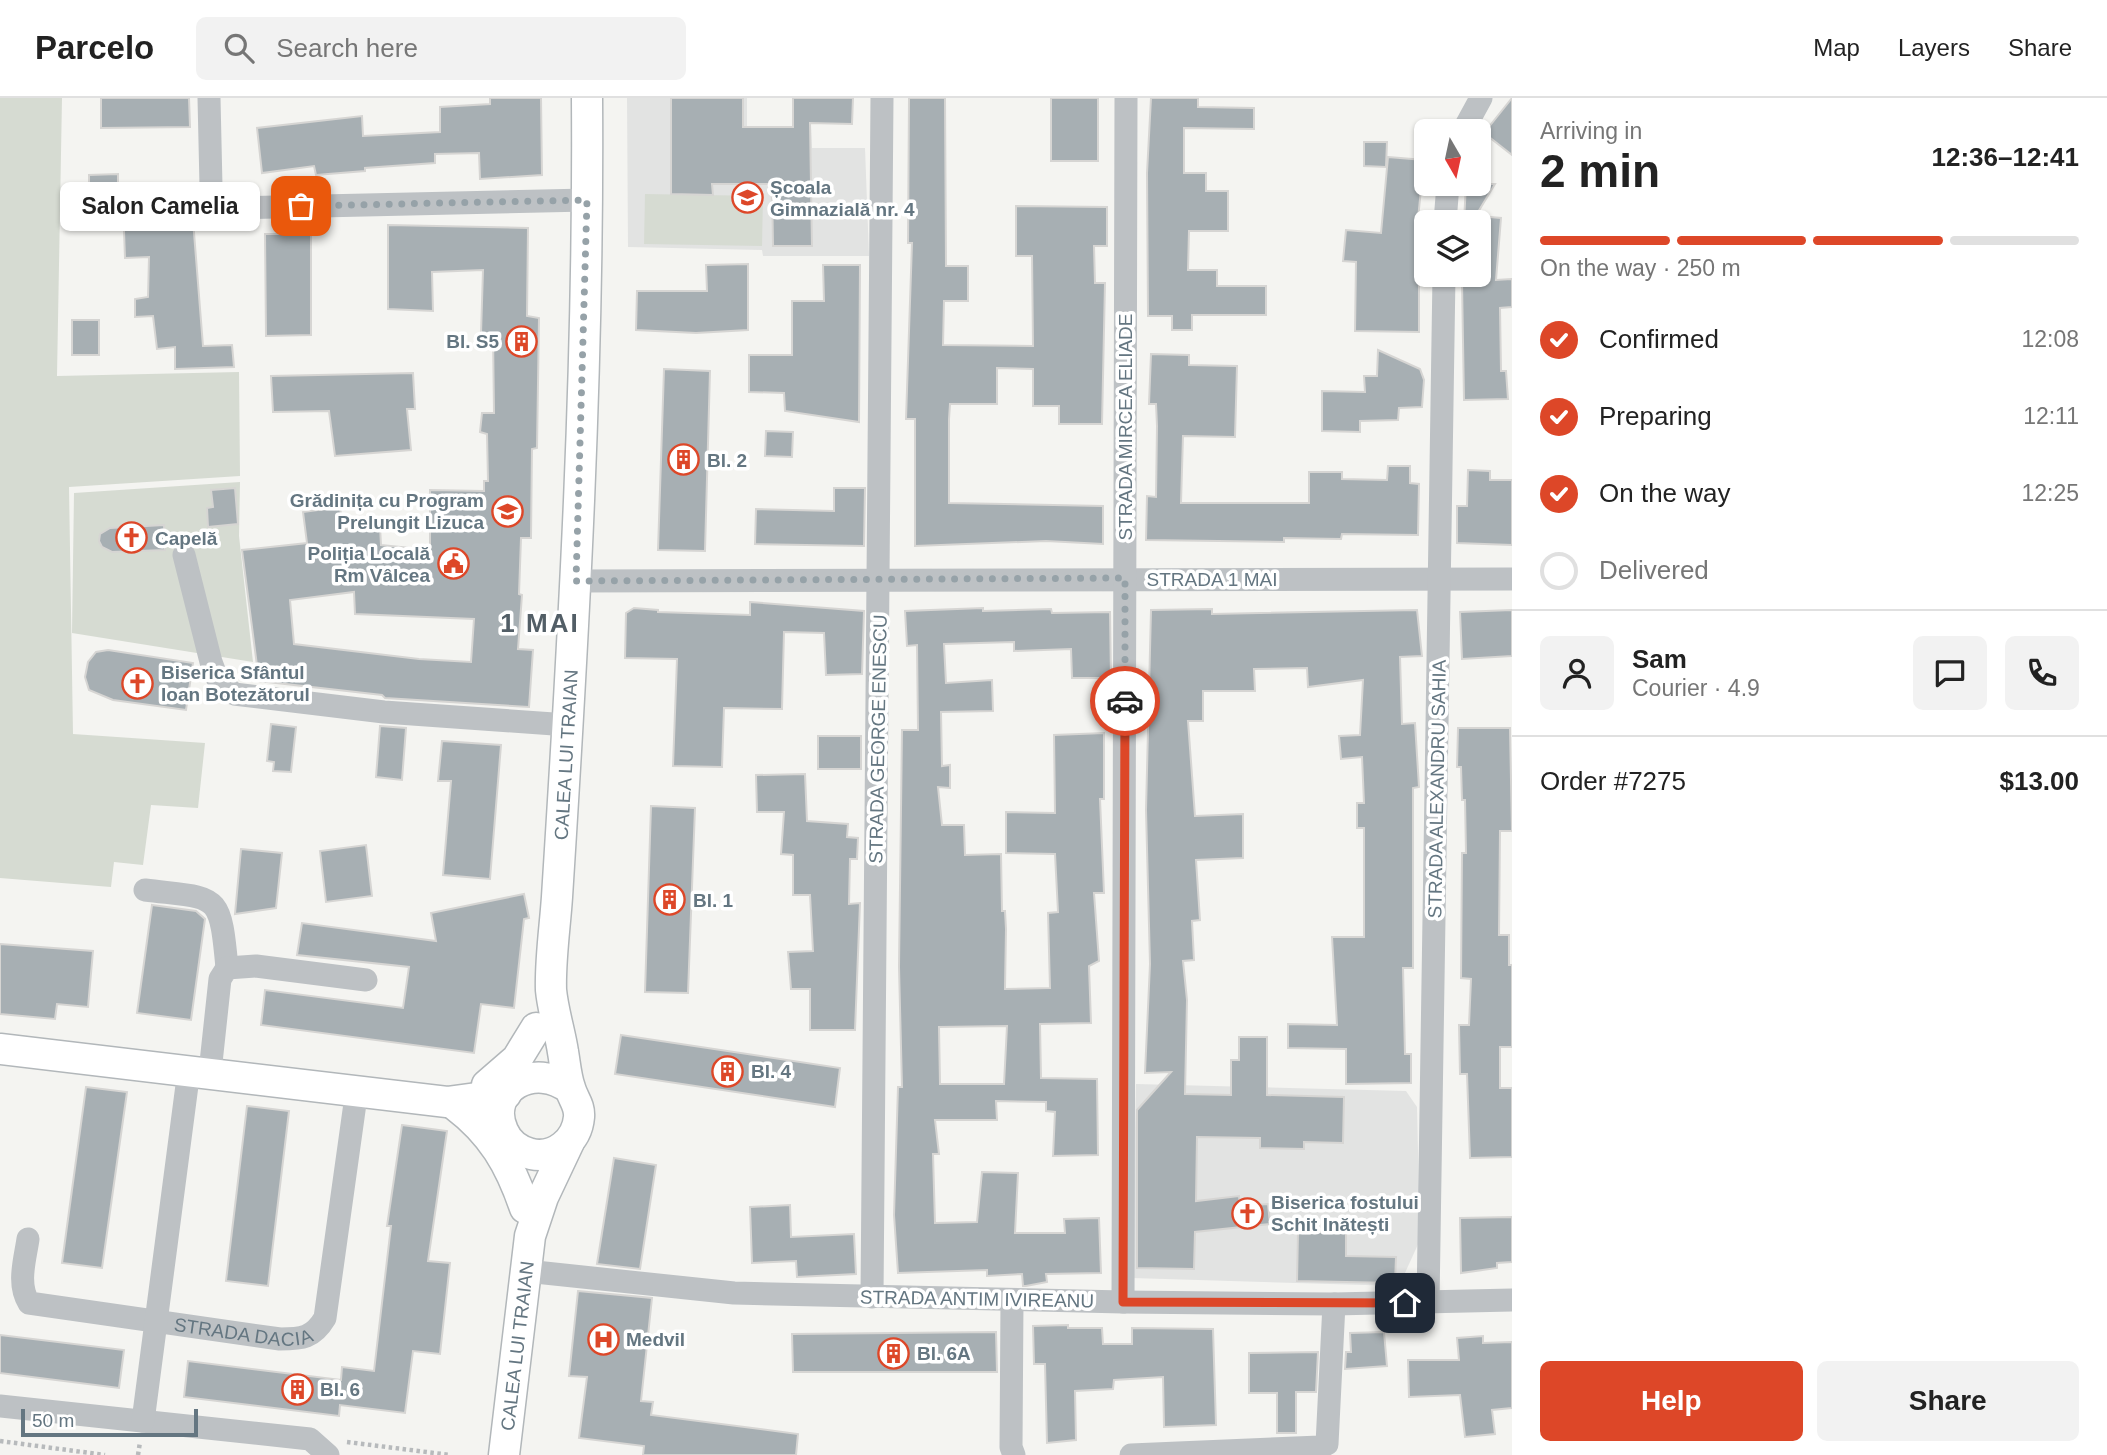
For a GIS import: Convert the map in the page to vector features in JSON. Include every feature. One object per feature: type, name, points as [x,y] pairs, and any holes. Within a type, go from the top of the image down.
[{"type":"main road","name":"CALEA LUI TRAIAN","points":[[570,1089],[551,990],[576,581],[587,200],[587,98]]},
{"type":"main road","name":"CALEA LUI TRAIAN","points":[[511,1089],[551,990]]},
{"type":"main road","points":[[453,1103],[489,1084],[504,1072],[517,1059],[536,1028]]},
{"type":"main road","points":[[0,1049],[357,1089],[453,1103],[482,1116],[521,1150],[540,1155],[559,1150],[569,1142],[579,1118],[579,1108],[570,1089],[561,1081],[538,1076],[511,1089],[453,1103]]},
{"type":"main road","points":[[507,1137],[500,1118],[511,1089]]},
{"type":"main road","points":[[453,1103],[497,1144],[515,1178],[527,1222]]},
{"type":"main road","name":"CALEA LUI TRAIAN","points":[[504,1455],[526,1271],[527,1222],[507,1137]]},
{"type":"main road","name":"CALEA LUI TRAIAN","points":[[527,1222],[543,1197],[569,1142]]},
{"type":"street","points":[[209,98],[211,187],[215,202],[229,208],[587,200]]},
{"type":"street","name":"STRADA GEORGE ENESCU","points":[[872,1297],[882,98]]},
{"type":"street","name":"STRADA MIRCEA ELIADE","points":[[1123,1302],[1126,98]]},
{"type":"street","points":[[1470,119],[1481,98]]},
{"type":"street","name":"STRADA ALEXANDRU SAHIA","points":[[1428,1303],[1444,287]]},
{"type":"street","points":[[184,555],[211,662],[218,678],[234,694],[384,712],[568,725]]},
{"type":"street","name":"STRADA 1 MAI","points":[[576,581],[1512,579]]},
{"type":"street","points":[[143,1421],[156,1321],[200,1071],[220,979],[227,968],[220,912],[212,902],[200,897],[145,890]]},
{"type":"street","points":[[227,968],[256,966],[366,980]]},
{"type":"street","name":"STRADA DACIA","points":[[28,1239],[23,1293],[29,1303],[280,1339],[302,1339],[316,1332],[326,1318],[357,1089]]},
{"type":"street","name":"STRADA ANTIM IVIREANU","points":[[526,1271],[708,1292],[872,1297],[1334,1304],[1512,1300]]},
{"type":"street","points":[[1012,1300],[1011,1447],[1014,1455]]},
{"type":"street","points":[[1131,1455],[1320,1447],[1326,1444],[1334,1304]]},
{"type":"street","points":[[0,1406],[310,1439],[334,1448]]},
{"type":"path","points":[[0,1441],[105,1455]]},
{"type":"path","points":[[334,1448],[450,1455]]},
{"type":"shaded area","points":[[0,98],[62,98],[57,376],[239,372],[240,476],[69,487],[73,734],[205,743],[198,808],[151,805],[143,865],[114,862],[111,887],[0,878]]},
{"type":"shaded area","name":"Școala Gimnazială nr. 4","points":[[627,98],[747,98],[747,127],[811,127],[812,148],[865,148],[869,256],[763,256],[762,250],[628,247]]},
{"type":"shaded area","points":[[645,194],[763,196],[762,246],[644,244]]},
{"type":"shaded area","points":[[240,482],[239,536],[253,662],[72,633],[74,493]]},
{"type":"shaded area","points":[[1136,1084],[1406,1091],[1417,1107],[1420,1240],[1399,1286],[1132,1278]]},
{"type":"building","points":[[101,98],[189,98],[190,127],[101,128]]},
{"type":"building","points":[[490,98],[541,98],[542,175],[480,179],[479,153],[435,154],[435,163],[365,168],[365,171],[316,175],[314,166],[262,173],[257,128],[362,116],[363,136],[440,132],[440,107],[490,104]]},
{"type":"building","points":[[671,98],[743,98],[743,127],[793,127],[793,98],[853,98],[852,124],[810,123],[812,246],[773,246],[772,184],[712,184],[713,195],[671,194]]},
{"type":"building","points":[[909,98],[945,98],[946,266],[968,266],[968,301],[944,301],[943,345],[1033,346],[1032,256],[1016,256],[1016,206],[1107,207],[1107,246],[1094,246],[1095,283],[1105,283],[1102,424],[1059,424],[1059,406],[1033,406],[1033,369],[997,368],[997,404],[950,404],[949,419],[949,503],[1103,506],[1103,544],[1046,541],[915,546],[915,419],[906,419],[912,243],[908,243]]},
{"type":"building","points":[[1051,98],[1098,98],[1098,161],[1051,161]]},
{"type":"building","points":[[1151,98],[1198,98],[1198,107],[1254,108],[1254,129],[1184,128],[1184,173],[1206,173],[1206,191],[1228,191],[1228,231],[1189,231],[1188,270],[1217,270],[1217,286],[1266,286],[1266,315],[1192,315],[1192,330],[1172,330],[1172,316],[1148,316],[1147,173]]},
{"type":"building","points":[[1512,98],[1512,155],[1491,138],[1491,124]]},
{"type":"building","points":[[1364,142],[1387,142],[1386,167],[1364,166]]},
{"type":"building","points":[[1388,157],[1414,159],[1414,196],[1420,196],[1419,210],[1414,210],[1414,287],[1419,287],[1419,332],[1355,331],[1356,262],[1343,261],[1346,230],[1381,233]]},
{"type":"building","points":[[118,174],[118,185],[145,185],[145,212],[170,211],[171,221],[193,220],[203,346],[232,345],[234,367],[175,369],[175,347],[157,349],[153,316],[135,317],[135,299],[148,297],[149,257],[125,258],[123,204],[89,205],[89,175]]},
{"type":"building","points":[[1465,196],[1488,196],[1479,210],[1465,210]]},
{"type":"building","points":[[1491,217],[1501,218],[1496,280],[1512,279],[1512,307],[1500,308],[1501,371],[1506,371],[1508,399],[1464,400],[1462,287],[1491,287]]},
{"type":"building","points":[[388,225],[528,228],[527,316],[539,318],[537,448],[532,449],[531,538],[521,538],[519,594],[522,595],[518,649],[533,650],[529,707],[385,698],[382,695],[259,681],[242,550],[307,543],[303,512],[340,507],[343,529],[380,526],[381,545],[430,550],[430,490],[484,491],[484,481],[488,481],[487,434],[480,432],[482,413],[494,413],[493,334],[481,334],[483,270],[432,272],[433,311],[388,309]],"holes":[[[354,592],[355,614],[474,619],[471,662],[419,659],[294,644],[290,600]]]},
{"type":"building","points":[[265,234],[311,234],[311,335],[266,336]]},
{"type":"building","points":[[748,264],[748,330],[696,333],[636,330],[637,291],[707,291],[706,265]]},
{"type":"building","points":[[823,265],[860,265],[859,422],[785,411],[784,393],[749,392],[749,355],[792,355],[792,301],[824,301]]},
{"type":"building","points":[[72,320],[99,320],[99,355],[72,355]]},
{"type":"building","points":[[1378,350],[1420,369],[1424,380],[1422,407],[1399,408],[1398,420],[1360,421],[1360,432],[1322,431],[1322,391],[1365,392],[1364,376],[1377,376]]},
{"type":"building","points":[[1151,354],[1189,355],[1189,365],[1237,366],[1235,437],[1183,436],[1181,503],[1309,503],[1309,472],[1342,472],[1342,479],[1387,480],[1388,466],[1410,466],[1410,483],[1419,484],[1418,535],[1342,534],[1341,539],[1284,538],[1284,542],[1146,540],[1147,496],[1156,497],[1156,404],[1149,404]]},
{"type":"building","name":"Bl. 2","points":[[664,369],[710,371],[705,551],[658,550]]},
{"type":"building","points":[[413,373],[415,409],[407,409],[411,450],[335,456],[329,411],[273,412],[271,376]]},
{"type":"building","points":[[766,431],[793,432],[792,457],[765,456]]},
{"type":"building","points":[[1468,470],[1490,471],[1490,480],[1512,480],[1512,545],[1457,543],[1457,506],[1467,506]]},
{"type":"building","points":[[235,488],[238,524],[208,527],[207,508],[213,507],[211,490]]},
{"type":"building","points":[[834,488],[865,488],[864,546],[755,544],[756,509],[834,511]]},
{"type":"building","name":"Capelă","points":[[164,525],[165,550],[112,552],[102,547],[99,541],[100,534],[110,528]]},
{"type":"building","points":[[750,602],[864,611],[862,674],[826,675],[824,633],[784,632],[782,709],[724,708],[722,767],[673,766],[677,659],[625,658],[626,613],[634,608],[658,612],[750,615]]},
{"type":"building","points":[[983,608],[983,611],[1051,609],[1052,613],[1110,612],[1111,678],[1072,678],[1071,649],[1014,651],[1014,642],[944,644],[946,683],[992,680],[993,711],[941,712],[942,766],[950,765],[950,788],[938,787],[942,825],[964,825],[965,855],[1001,854],[1002,911],[1005,911],[1006,929],[1005,989],[1050,988],[1048,913],[1058,912],[1055,854],[1006,853],[1006,812],[1055,813],[1054,735],[1104,733],[1104,799],[1100,799],[1104,893],[1094,893],[1099,961],[1089,966],[1091,1023],[1040,1024],[1041,1078],[1097,1079],[1098,1155],[1053,1156],[1055,1112],[1046,1111],[1046,1102],[996,1101],[997,1120],[935,1120],[939,1154],[933,1154],[935,1223],[977,1222],[982,1172],[1018,1173],[1015,1233],[1065,1233],[1064,1219],[1099,1218],[1101,1273],[1046,1274],[1047,1282],[1023,1286],[1022,1274],[987,1276],[987,1270],[898,1273],[894,1215],[898,1087],[902,1087],[899,967],[902,730],[918,730],[917,645],[907,646],[905,611]],"holes":[[[1007,1026],[1004,1084],[940,1084],[939,1027]]]},
{"type":"building","points":[[1212,609],[1212,614],[1417,610],[1422,656],[1400,657],[1402,724],[1415,723],[1419,787],[1413,788],[1413,968],[1403,968],[1405,1054],[1411,1054],[1411,1083],[1346,1084],[1346,1049],[1288,1048],[1288,1024],[1337,1025],[1332,937],[1364,937],[1364,828],[1357,828],[1357,803],[1364,803],[1362,757],[1341,759],[1339,736],[1360,735],[1363,680],[1308,687],[1307,668],[1254,669],[1255,691],[1203,691],[1203,721],[1188,721],[1195,816],[1243,814],[1243,858],[1196,860],[1200,920],[1192,921],[1194,960],[1183,961],[1187,1000],[1185,1094],[1231,1095],[1231,1060],[1239,1060],[1239,1037],[1267,1037],[1267,1095],[1344,1097],[1343,1143],[1304,1142],[1304,1149],[1260,1148],[1260,1138],[1197,1137],[1196,1201],[1239,1196],[1240,1206],[1268,1204],[1270,1224],[1195,1232],[1194,1269],[1137,1268],[1137,1110],[1171,1072],[1145,1073],[1150,964],[1146,810],[1151,610]]},
{"type":"building","points":[[1512,610],[1512,656],[1462,659],[1460,612]]},
{"type":"building","name":"Biserica Sfântul Ioan Botezătorul","points":[[108,650],[193,663],[186,710],[113,700],[89,690],[85,677],[88,662],[96,652]]},
{"type":"building","points":[[271,724],[296,727],[291,772],[273,771],[274,762],[267,761]]},
{"type":"building","points":[[380,726],[406,728],[402,780],[376,777]]},
{"type":"building","points":[[1458,728],[1510,728],[1512,831],[1500,831],[1499,935],[1509,935],[1509,965],[1512,965],[1512,1047],[1500,1047],[1500,1088],[1512,1088],[1512,1157],[1470,1158],[1467,1074],[1460,1074],[1459,1025],[1469,1025],[1471,979],[1461,978],[1462,853],[1466,853],[1465,800],[1462,800],[1461,767],[1457,767]]},
{"type":"building","points":[[818,736],[861,736],[861,769],[818,769]]},
{"type":"building","points":[[442,741],[501,745],[490,879],[443,875],[451,781],[438,781]]},
{"type":"building","points":[[805,774],[807,821],[848,824],[847,837],[858,838],[857,859],[850,859],[849,904],[860,903],[855,1030],[810,1030],[810,989],[791,989],[788,952],[813,951],[810,895],[793,895],[793,855],[781,854],[784,812],[757,812],[756,775]]},
{"type":"building","name":"Bl. 1","points":[[651,806],[695,808],[688,993],[645,992]]},
{"type":"building","points":[[366,845],[372,896],[326,902],[320,851]]},
{"type":"building","points":[[241,849],[282,853],[276,908],[235,914]]},
{"type":"building","points":[[524,894],[529,918],[524,919],[514,1008],[481,1004],[474,1053],[261,1025],[265,990],[403,1008],[409,967],[297,955],[302,923],[436,941],[431,913]]},
{"type":"building","points":[[152,905],[196,911],[205,919],[191,1020],[137,1013]]},
{"type":"building","points":[[0,944],[93,951],[88,1007],[57,1004],[55,1019],[0,1014]]},
{"type":"building","name":"Bl. 4","points":[[621,1035],[840,1068],[835,1107],[615,1074]]},
{"type":"building","points":[[86,1087],[127,1092],[102,1268],[62,1263]]},
{"type":"building","points":[[247,1106],[289,1111],[268,1286],[226,1281]]},
{"type":"building","points":[[402,1125],[447,1131],[428,1261],[450,1263],[440,1354],[413,1351],[405,1413],[340,1405],[339,1416],[184,1397],[188,1361],[341,1380],[342,1367],[374,1371],[391,1226],[387,1226]]},
{"type":"building","points":[[614,1158],[656,1165],[640,1269],[597,1264]]},
{"type":"building","points":[[790,1205],[791,1237],[854,1234],[856,1274],[797,1277],[796,1261],[752,1263],[750,1207]]},
{"type":"building","points":[[1512,1217],[1512,1262],[1497,1263],[1497,1268],[1461,1273],[1460,1218]]},
{"type":"building","points":[[1298,1232],[1346,1232],[1346,1256],[1396,1257],[1395,1283],[1297,1281]]},
{"type":"building","points":[[578,1291],[652,1298],[641,1401],[653,1402],[651,1415],[798,1434],[796,1455],[643,1455],[644,1446],[579,1438],[587,1377],[569,1376]]},
{"type":"building","points":[[1068,1325],[1068,1328],[1102,1328],[1103,1344],[1132,1344],[1132,1328],[1213,1329],[1216,1425],[1164,1427],[1163,1377],[1114,1380],[1113,1389],[1075,1391],[1076,1440],[1047,1443],[1045,1364],[1034,1364],[1033,1326]]},
{"type":"building","name":"Bl. 6A","points":[[996,1332],[997,1372],[793,1372],[792,1334]]},
{"type":"building","points":[[1384,1332],[1387,1366],[1345,1369],[1346,1352],[1351,1352],[1350,1333]]},
{"type":"building","points":[[0,1335],[124,1350],[119,1388],[0,1373]]},
{"type":"building","points":[[1483,1336],[1483,1343],[1512,1342],[1512,1408],[1492,1410],[1495,1434],[1465,1437],[1460,1395],[1409,1397],[1408,1360],[1459,1360],[1457,1338]]},
{"type":"building","points":[[1318,1352],[1316,1392],[1296,1392],[1296,1433],[1277,1433],[1277,1393],[1249,1393],[1249,1353]]},
{"type":"way so far","points":[[301,206],[587,200],[576,581],[1125,578],[1125,701]]},
{"type":"place","name":"Școala Gimnazială nr. 4","points":[[747,198]]},
{"type":"place","name":"Salon Camelia","points":[[301,206]]},
{"type":"place","name":"Bl. S5","points":[[522,341]]},
{"type":"place","name":"Bl. 2","points":[[684,460]]},
{"type":"place","name":"Grădinița cu Program Prelungit Lizuca","points":[[507,511]]},
{"type":"place","name":"Capelă","points":[[132,538]]},
{"type":"place","name":"Poliția Locală Rm Vâlcea","points":[[453,564]]},
{"type":"place","name":"Biserica Sfântul Ioan Botezătorul","points":[[138,683]]},
{"type":"place","name":"Bl. 1","points":[[670,900]]},
{"type":"place","name":"Bl. 4","points":[[728,1071]]},
{"type":"place","name":"Biserica fostului Schit Inătești","points":[[1248,1213]]},
{"type":"place","name":"Medvil","points":[[603,1339]]},
{"type":"place","name":"Bl. 6A","points":[[894,1353]]},
{"type":"place","name":"Bl. 6","points":[[297,1389]]},
{"type":"district","name":"1 MAI","points":[[540,623]]},
{"type":"route","points":[[1125,701],[1123,1302],[1405,1303]]}]
